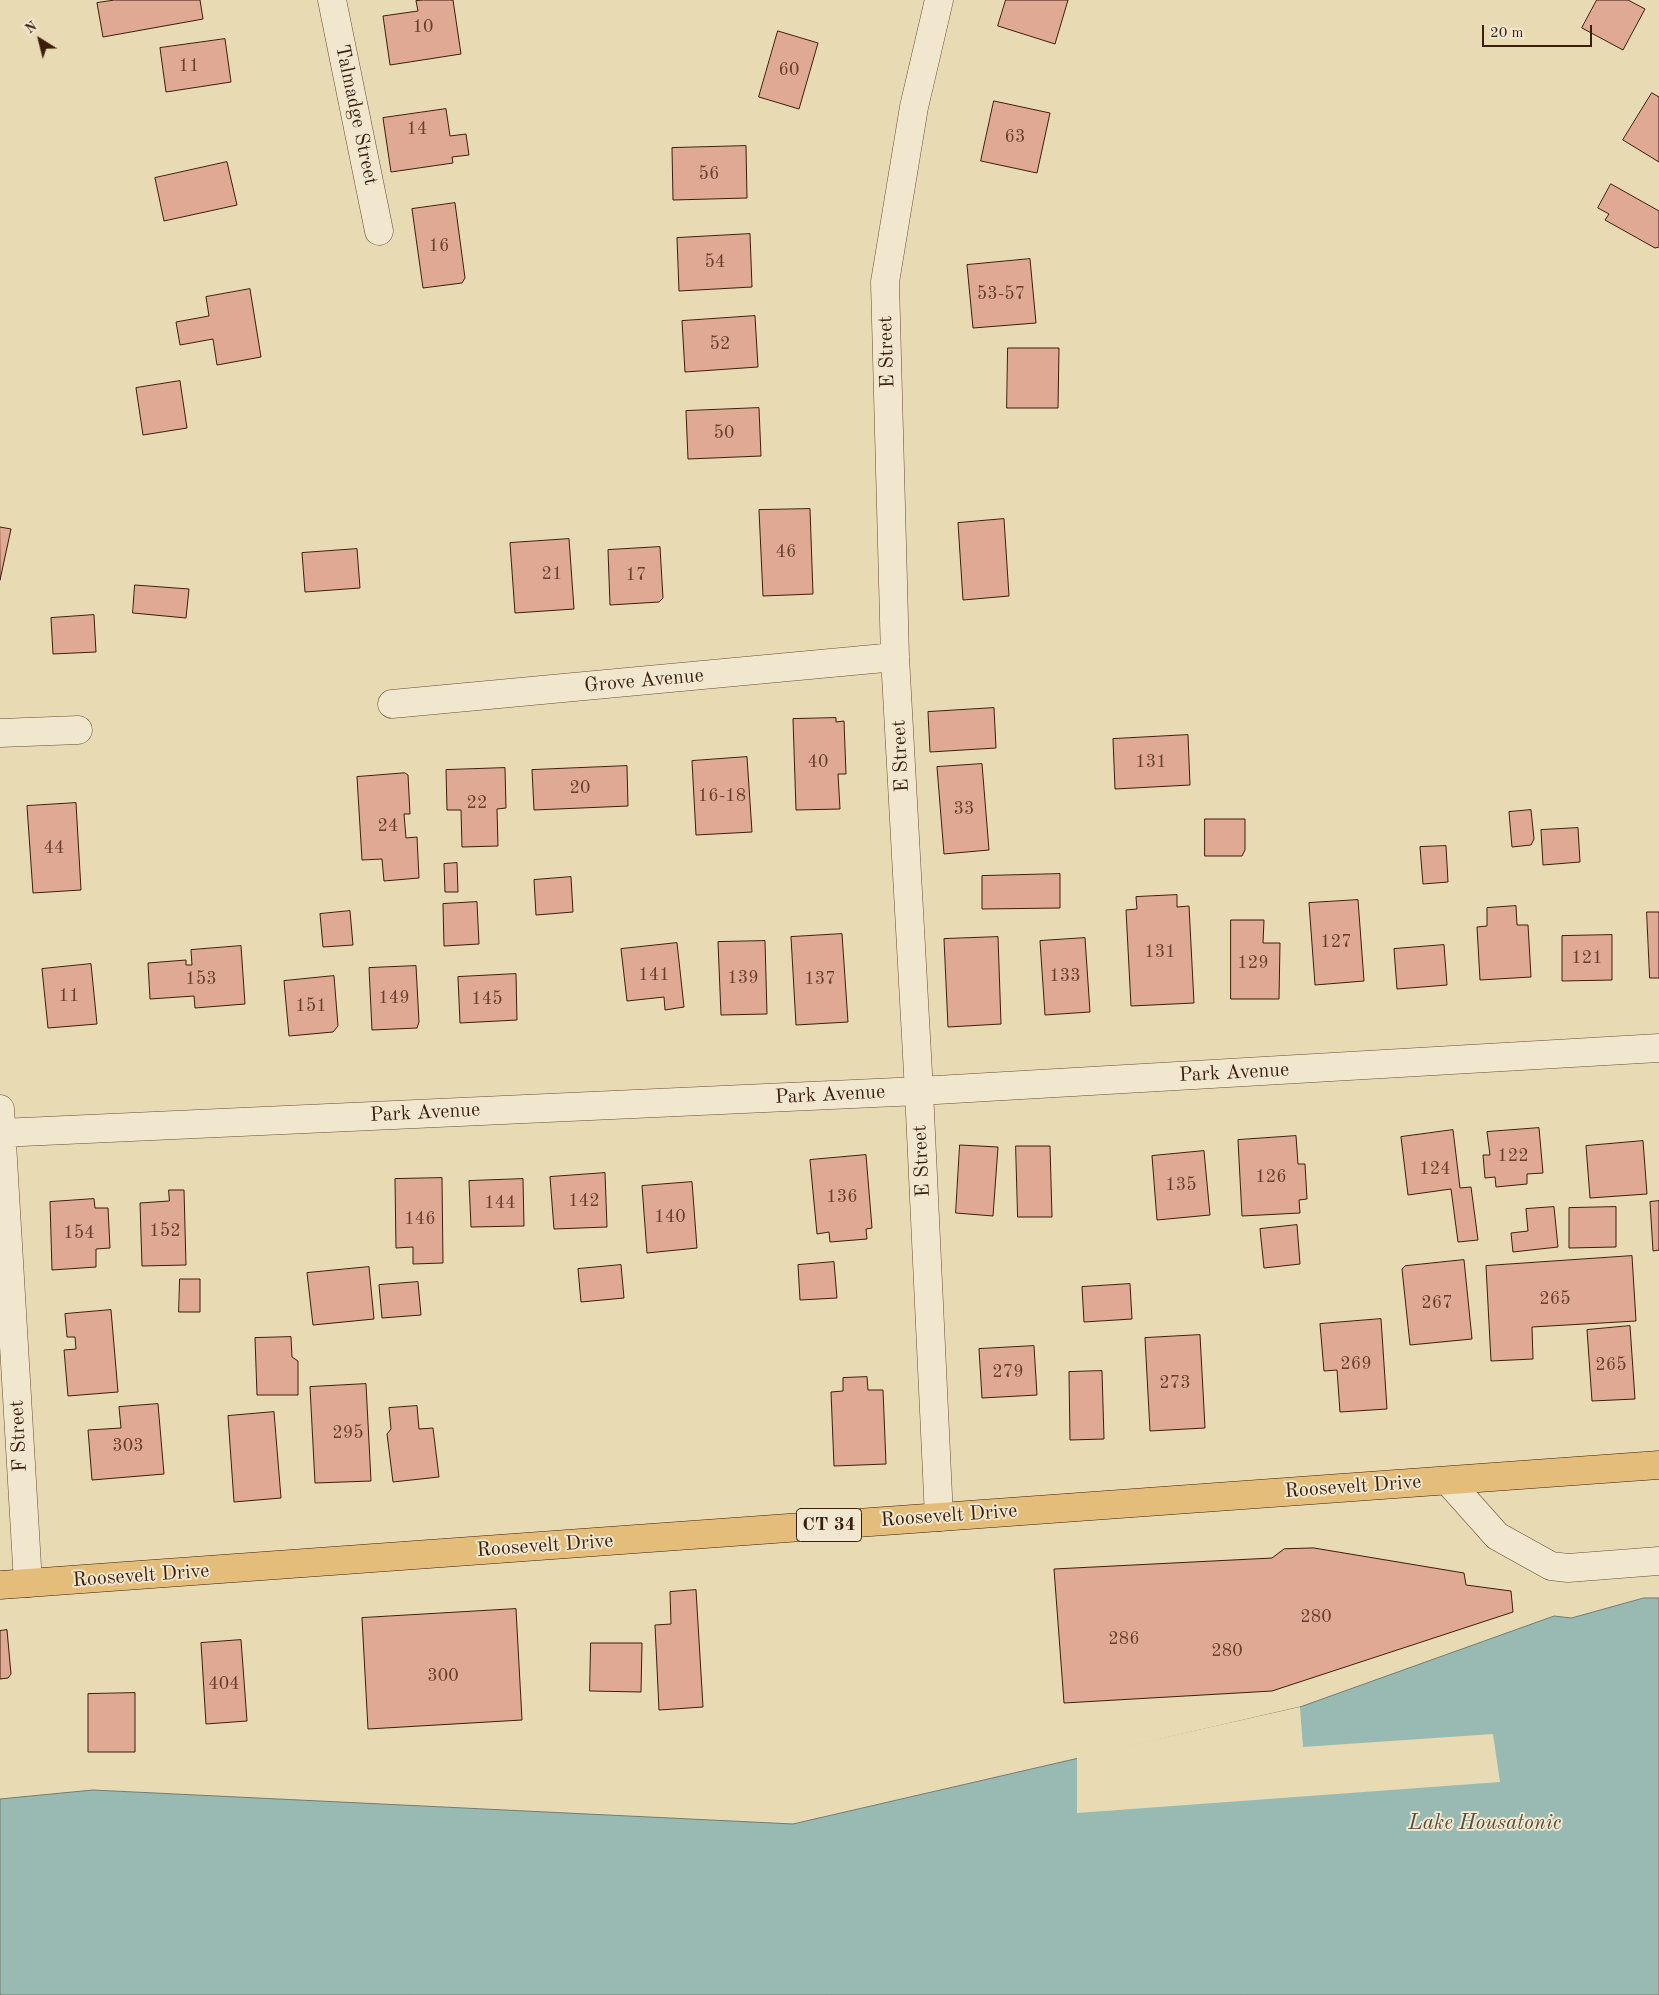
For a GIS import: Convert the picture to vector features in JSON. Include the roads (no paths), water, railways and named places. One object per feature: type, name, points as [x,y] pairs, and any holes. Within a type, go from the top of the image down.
[{"type":"main road","name":"Roosevelt Drive","points":[[0,1585],[233,1570],[1659,1465]]},
{"type":"street","name":"Talmadge Street","points":[[332,0],[380,231]]},
{"type":"street","name":"E Street","points":[[939,0],[914,107],[885,282],[895,657],[919,1091],[939,1517]]},
{"type":"street","name":"Grove Avenue","points":[[392,704],[895,657]]},
{"type":"street","points":[[0,733],[78,730]]},
{"type":"street","name":"Park Avenue","points":[[0,1125],[919,1091],[1659,1048]]},
{"type":"street","name":"F Street","points":[[0,1125],[28,1583]]},
{"type":"street","points":[[1448,1480],[1497,1536],[1551,1566],[1568,1568],[1659,1561]]},
{"type":"water","name":"Lake Housatonic","points":[[1644,1598],[1659,1598],[1659,1995],[0,1995],[0,1799],[93,1790],[793,1824],[1300,1707],[1554,1616],[1571,1618]]}]
